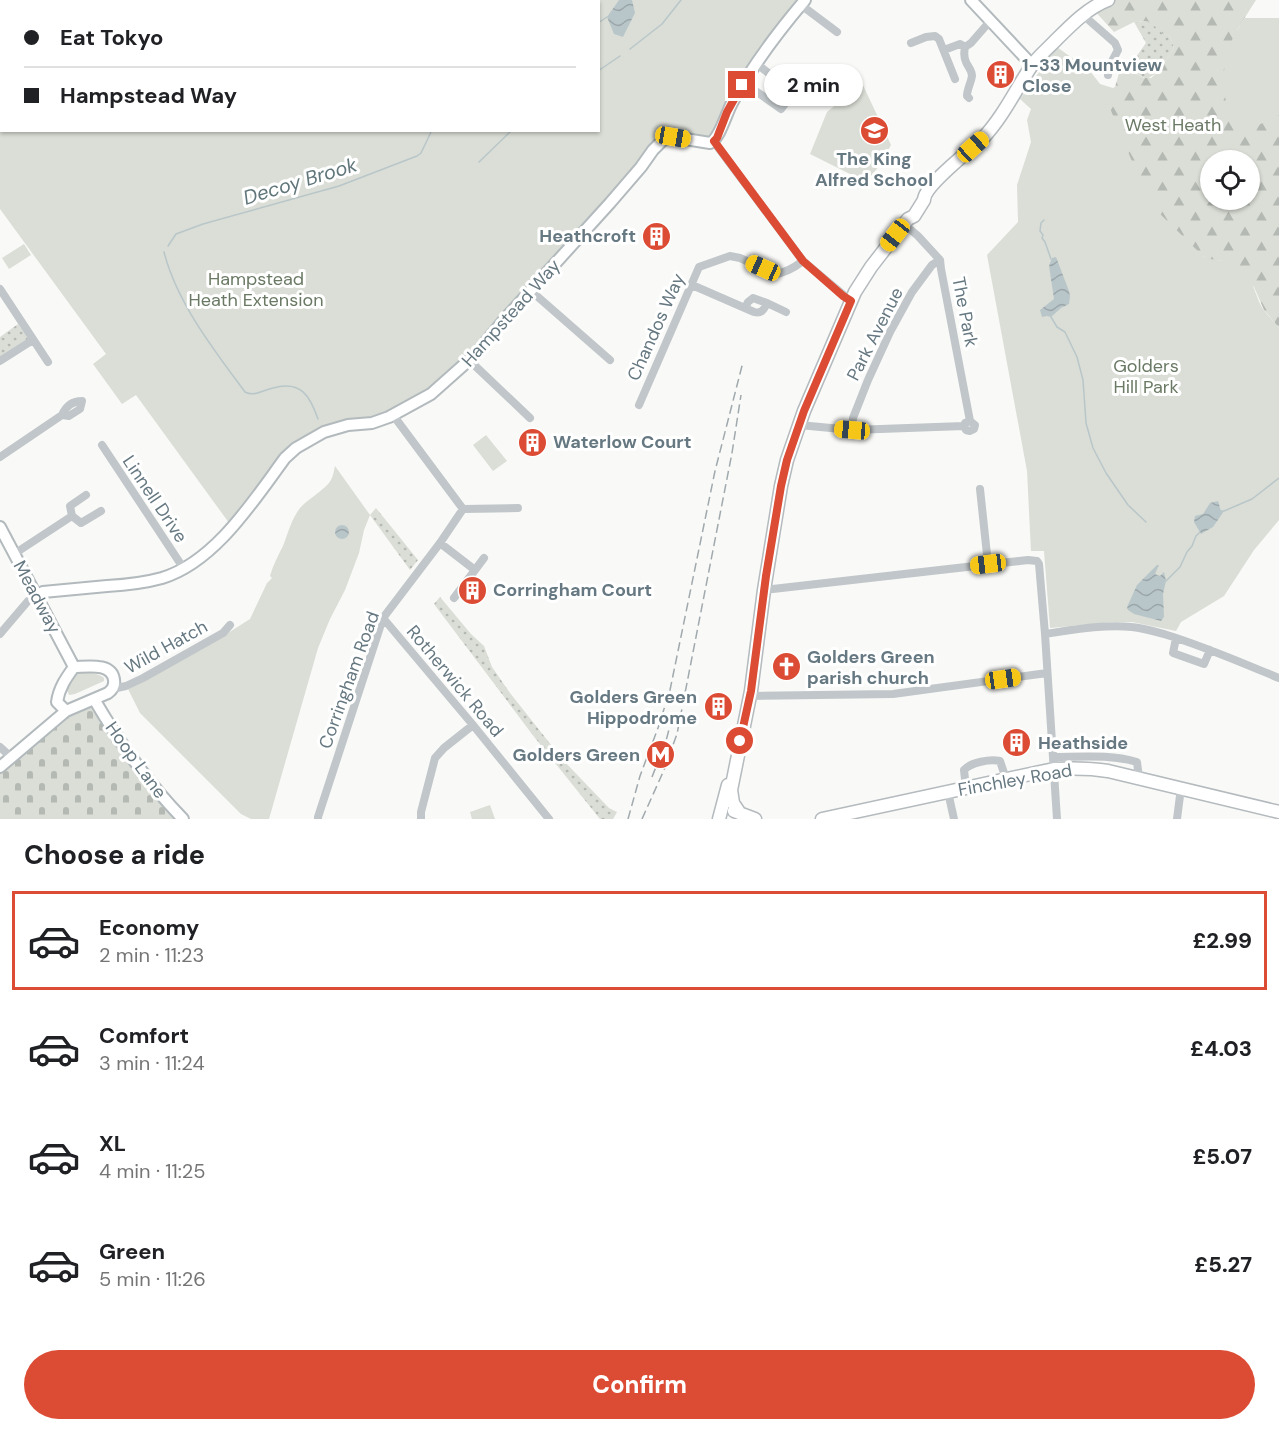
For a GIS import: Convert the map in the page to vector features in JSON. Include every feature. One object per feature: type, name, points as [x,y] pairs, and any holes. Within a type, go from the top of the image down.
[{"type":"main road","points":[[719,819],[750,696],[764,590],[787,460],[799,425],[851,301],[870,267],[906,221],[914,216],[923,203],[924,196],[936,181],[990,130],[1034,63],[1083,15],[1106,0]]},
{"type":"main road","points":[[740,741],[731,790],[735,807],[749,817]]},
{"type":"main road","name":"Finchley Road","points":[[822,819],[1006,779],[1054,763],[1117,773],[1279,812]]},
{"type":"main road","points":[[719,819],[730,812],[749,817]]},
{"type":"street","points":[[971,0],[1034,63]]},
{"type":"street","points":[[837,32],[803,2],[772,39],[743,82],[714,141],[803,261],[851,301]]},
{"type":"street","points":[[1083,15],[1118,46],[1108,75]]},
{"type":"street","points":[[965,47],[991,20]]},
{"type":"street","points":[[911,43],[930,35],[939,39],[955,79]]},
{"type":"street","points":[[944,50],[960,44],[965,47]]},
{"type":"street","points":[[965,47],[966,63],[970,68],[972,78],[967,92],[969,98]]},
{"type":"street","points":[[743,82],[781,109],[793,93],[756,63]]},
{"type":"street","name":"Hampstead Way","points":[[37,595],[43,592],[135,584],[162,578],[196,562],[232,527],[285,458],[296,448],[328,430],[372,423],[393,415],[431,394],[470,361],[530,290],[602,212],[658,144],[673,137],[710,143],[714,141]]},
{"type":"street","name":"The Park","points":[[906,221],[940,260],[967,423],[975,424],[974,429]]},
{"type":"street","name":"Chandos Way","points":[[639,405],[699,267],[730,256],[740,258],[775,274],[787,271],[803,261]]},
{"type":"street","name":"Park Avenue","points":[[852,430],[853,418],[890,332],[912,292],[932,265],[940,260]]},
{"type":"street","points":[[692,285],[754,312],[763,311],[767,303]]},
{"type":"street","points":[[0,289],[48,362]]},
{"type":"street","points":[[530,290],[610,360]]},
{"type":"street","points":[[746,308],[748,302],[753,298],[786,312]]},
{"type":"street","points":[[0,361],[33,340]]},
{"type":"street","points":[[470,361],[530,418]]},
{"type":"street","points":[[0,457],[62,415]]},
{"type":"street","points":[[393,415],[463,509],[518,508]]},
{"type":"street","points":[[799,425],[852,430],[967,423]]},
{"type":"street","name":"Linnell Drive","points":[[102,445],[184,569]]},
{"type":"street","points":[[980,489],[988,564]]},
{"type":"street","points":[[86,495],[70,507],[72,516],[81,523],[101,511]]},
{"type":"street","name":"Corringham Road","points":[[318,819],[384,618],[463,509]]},
{"type":"street","points":[[14,554],[72,516]]},
{"type":"street","name":"Meadway","points":[[0,527],[74,667]]},
{"type":"street","points":[[440,543],[475,570]]},
{"type":"street","points":[[454,598],[484,558]]},
{"type":"street","points":[[764,590],[988,564],[1037,561],[1045,634],[1057,819]]},
{"type":"street","points":[[0,634],[28,601],[37,595]]},
{"type":"street","name":"Rotherwick Road","points":[[384,618],[549,819]]},
{"type":"street","name":"Wild Hatch","points":[[112,689],[126,686],[143,678],[223,633],[230,625]]},
{"type":"street","points":[[1045,634],[1132,627],[1176,638],[1279,678]]},
{"type":"street","points":[[1176,638],[1173,653],[1204,664],[1210,650]]},
{"type":"street","points":[[0,767],[66,711],[108,693],[112,689],[114,678],[112,674],[105,668],[74,667],[58,692],[57,702],[66,711]]},
{"type":"street","points":[[750,696],[893,694],[1047,673]]},
{"type":"street","name":"Hoop Lane","points":[[94,699],[130,755],[165,801],[183,819]]},
{"type":"street","points":[[421,819],[435,758],[473,725]]},
{"type":"street","points":[[0,747],[11,757]]},
{"type":"street","points":[[1054,763],[1103,756],[1137,762],[1139,778]]},
{"type":"street","points":[[1117,773],[1120,759]]},
{"type":"street","points":[[966,788],[964,770],[968,765],[1000,761],[1006,779]]},
{"type":"street","points":[[1177,819],[1181,788]]},
{"type":"street","points":[[948,792],[954,819]]},
{"type":"green space","name":"Hampstead Heath Extension","points":[[600,0],[805,0],[756,63],[717,138],[667,138],[470,361],[393,415],[348,425],[285,458],[232,527],[136,395],[122,404],[93,364],[106,354],[0,209],[0,132],[600,132]]},
{"type":"green space","name":"West Heath","points":[[1108,0],[1256,0],[1237,30],[1279,107],[1279,328],[1264,310],[1254,287],[1224,261],[1211,260],[1203,256],[1195,265],[1082,107],[1100,84],[1115,87],[1120,70],[1151,78],[1158,72],[1174,48],[1170,36],[1162,33],[1150,22],[1134,22],[1114,32],[1092,8]]},
{"type":"green space","points":[[1245,18],[1279,18],[1279,115],[1249,127],[1240,125],[1233,119],[1228,110],[1224,87],[1226,56]]},
{"type":"green space","points":[[1134,22],[1151,22],[1170,36],[1174,48],[1158,72],[1147,79],[1126,71],[1146,43]]},
{"type":"green space","name":"Golders Hill Park","points":[[1057,47],[1090,71],[1100,84],[1131,159],[1156,210],[1203,256],[1240,267],[1251,281],[1263,309],[1279,328],[1279,520],[1254,550],[1224,596],[1181,622],[1176,631],[1132,622],[1050,628],[1044,551],[1031,551],[1027,471],[987,255],[1018,222],[1017,185],[1031,142],[1027,120],[1031,109],[1020,99]]},
{"type":"green space","points":[[862,83],[891,145],[880,165],[866,182],[810,154],[827,112]]},
{"type":"green space","points":[[24,244],[31,255],[9,269],[2,258]]},
{"type":"green space","points":[[18,324],[29,340],[0,358],[0,337]]},
{"type":"green space","points":[[486,435],[507,461],[493,471],[473,445]]},
{"type":"green space","points":[[335,466],[370,515],[345,590],[318,648],[269,819],[251,819],[241,814],[140,713],[128,689],[250,619],[267,583],[272,578],[270,576],[294,517],[304,504],[328,484]]},
{"type":"green space","points":[[376,508],[418,560],[410,570],[370,515]]},
{"type":"green space","points":[[440,597],[484,646],[492,667],[510,693],[563,760],[609,808],[617,812],[613,819],[600,819],[535,738],[434,604]]},
{"type":"green space","points":[[78,672],[98,675],[104,678],[104,681],[69,695],[67,690]]},
{"type":"green space","points":[[94,699],[183,819],[0,819],[0,769],[66,711]]},
{"type":"green space","points":[[490,805],[495,819],[472,819],[470,812]]},
{"type":"water","points":[[619,0],[632,0],[635,13],[623,37],[614,34],[607,17]]},
{"type":"water","points":[[1056,257],[1069,291],[1069,304],[1051,317],[1042,317],[1040,310],[1054,299],[1049,266],[1052,258]]},
{"type":"water","points":[[1218,501],[1221,511],[1224,511],[1213,527],[1201,534],[1194,522],[1195,516],[1203,514],[1210,503]]},
{"type":"water","points":[[339,525],[345,525],[349,532],[345,539],[339,539],[335,535],[335,529]]},
{"type":"water","points":[[1159,565],[1155,574],[1160,576],[1164,572],[1166,581],[1163,594],[1164,617],[1161,621],[1134,614],[1127,607],[1137,585]]},
{"type":"waterway","points":[[630,49],[662,24],[681,0]]},
{"type":"waterway","name":"Decoy Brook","points":[[600,22],[607,17]]},
{"type":"waterway","points":[[600,70],[620,56]]},
{"type":"waterway","name":"Decoy Brook","points":[[168,246],[176,234],[203,224],[339,186],[417,156],[421,153],[431,132]]},
{"type":"waterway","points":[[479,162],[510,132]]},
{"type":"waterway","points":[[1044,220],[1040,231],[1051,259]]},
{"type":"waterway","name":"Decoy Brook","points":[[164,252],[187,308],[245,392],[256,393],[283,386],[297,388],[308,397],[318,419]]},
{"type":"waterway","points":[[1051,317],[1057,327],[1065,332],[1077,357],[1083,380],[1086,423],[1093,448],[1106,473],[1128,505],[1146,522]]},
{"type":"waterway","points":[[1221,511],[1252,499],[1279,478]]},
{"type":"waterway","points":[[1166,581],[1180,567],[1200,532]]},
{"type":"railway","points":[[628,819],[640,776],[670,690],[715,471],[743,362]]},
{"type":"railway","points":[[642,819],[677,734],[732,453],[741,395]]},
{"type":"railway","points":[[652,777],[666,741],[673,714]]},
{"type":"place","name":"1-33 Mountview Close","points":[[1001,75]]},
{"type":"place","name":"The King Alfred School","points":[[874,130]]},
{"type":"place","name":"Heathcroft","points":[[657,236]]},
{"type":"place","name":"Waterlow Court","points":[[532,442]]},
{"type":"place","name":"Corringham Court","points":[[472,590]]},
{"type":"place","name":"Golders Green parish church","points":[[786,667]]},
{"type":"place","name":"Golders Green Hippodrome","points":[[718,707]]},
{"type":"place","name":"Heathside","points":[[1017,743]]},
{"type":"place","name":"Golders Green","points":[[661,755]]},
{"type":"route","points":[[740,741],[751,691],[766,576],[787,460],[804,411],[851,301],[803,261],[714,141],[742,85]]}]
